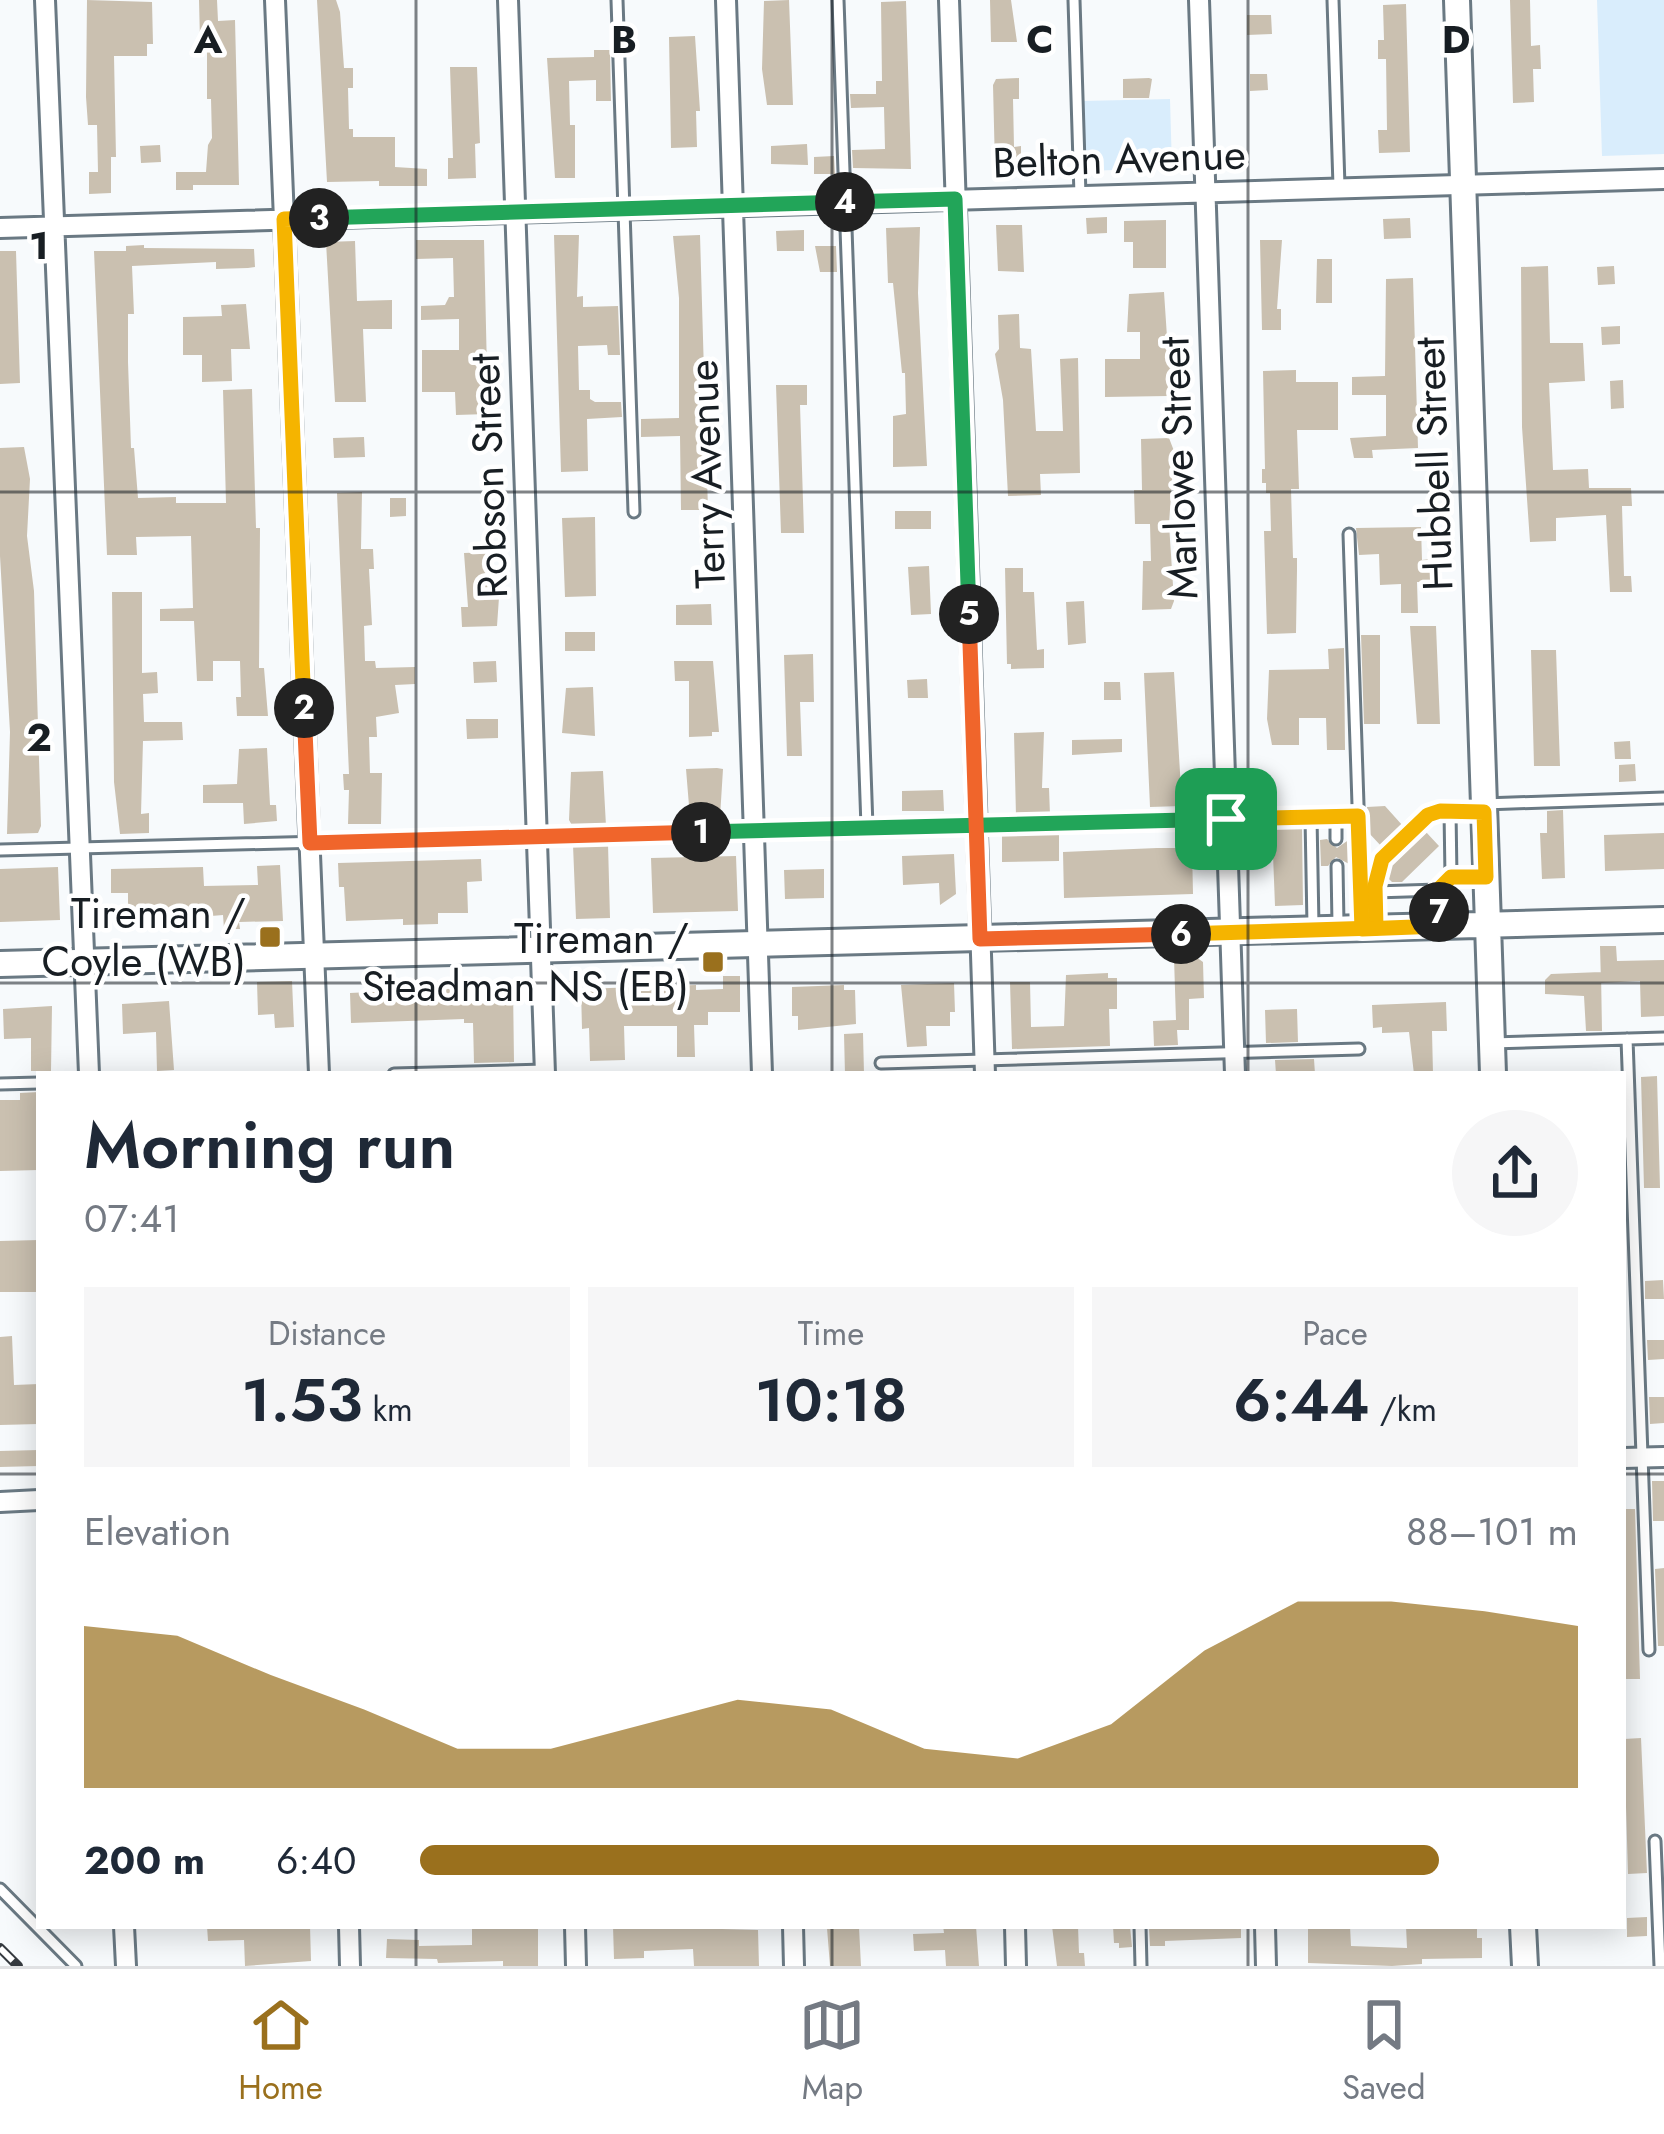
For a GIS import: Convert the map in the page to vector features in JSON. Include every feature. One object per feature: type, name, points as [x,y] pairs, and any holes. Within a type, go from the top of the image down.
[{"type":"street","points":[[45,0],[89,1071]]},
{"type":"street","points":[[274,0],[319,1071]]},
{"type":"street","name":"Robson Street","points":[[508,0],[545,1071]]},
{"type":"street","name":"Terry Avenue","points":[[726,0],[763,1071]]},
{"type":"street","points":[[949,0],[985,1067]]},
{"type":"street","name":"Marlowe Street","points":[[1199,0],[1235,1071]]},
{"type":"street","name":"Hubbell Street","points":[[1456,0],[1493,1071]]},
{"type":"street","name":"Belton Avenue","points":[[0,228],[1664,179]]},
{"type":"street","points":[[0,964],[1664,920]]},
{"type":"street","points":[[0,1502],[36,1501]]},
{"type":"street","points":[[124,1929],[126,1966]]},
{"type":"street","points":[[349,1929],[350,1966]]},
{"type":"street","points":[[574,1929],[576,1966]]},
{"type":"street","points":[[793,1929],[794,1966]]},
{"type":"street","points":[[1015,1929],[1016,1966]]},
{"type":"street","points":[[1264,1929],[1266,1966]]},
{"type":"street","points":[[1523,1929],[1525,1966]]},
{"type":"lane","points":[[617,0],[634,512]]},
{"type":"lane","points":[[838,0],[867,827]]},
{"type":"lane","points":[[1074,0],[1080,195]]},
{"type":"lane","points":[[1334,0],[1340,187]]},
{"type":"lane","points":[[1347,929],[1358,816],[1349,534]]},
{"type":"lane","points":[[1347,929],[1375,892],[1382,859],[1428,815],[1664,798]]},
{"type":"lane","points":[[1450,811],[1451,877]]},
{"type":"lane","points":[[1336,816],[1336,839]]},
{"type":"lane","points":[[0,850],[1358,816]]},
{"type":"lane","points":[[1311,817],[1347,929]]},
{"type":"lane","points":[[1337,866],[1347,929]]},
{"type":"lane","points":[[1375,892],[1438,890],[1451,877],[1486,877]]},
{"type":"lane","points":[[1438,890],[1440,926]]},
{"type":"lane","points":[[1492,1043],[1664,1038]]},
{"type":"lane","points":[[1627,1039],[1654,1457],[1649,1651]]},
{"type":"lane","points":[[881,1063],[985,1067],[1359,1049]]},
{"type":"lane","points":[[0,1084],[36,1083]]},
{"type":"lane","points":[[1654,1840],[1660,1966]]},
{"type":"lane","points":[[0,1889],[36,1925]]},
{"type":"lane","points":[[39,1929],[76,1966]]},
{"type":"lane","points":[[1139,1929],[1141,1966]]},
{"type":"shaded area","points":[[1597,0],[1664,0],[1664,154],[1602,156]]},
{"type":"shaded area","points":[[1170,99],[1172,168],[1085,171],[1083,101]]},
{"type":"building","points":[[87,0],[152,2],[153,44],[147,44],[147,56],[114,56],[116,157],[111,157],[111,193],[89,194],[89,172],[98,172],[97,125],[88,125],[86,97]]},
{"type":"building","points":[[199,0],[217,0],[218,21],[235,20],[239,185],[193,185],[193,190],[176,190],[176,172],[206,172],[212,138],[207,41],[200,41]]},
{"type":"building","points":[[317,0],[336,0],[340,12],[344,68],[353,68],[353,88],[348,88],[353,137],[395,137],[395,167],[427,169],[427,186],[327,182]]},
{"type":"building","points":[[789,0],[793,105],[767,105],[762,69],[764,1]]},
{"type":"building","points":[[990,0],[1011,0],[1017,42],[991,42]]},
{"type":"building","points":[[1510,0],[1530,0],[1531,46],[1540,45],[1541,69],[1533,69],[1534,102],[1513,103]]},
{"type":"building","points":[[906,1],[911,169],[853,168],[852,150],[885,149],[884,107],[851,108],[850,94],[876,94],[876,81],[882,81],[881,2]]},
{"type":"building","points":[[1406,4],[1410,152],[1379,153],[1378,130],[1387,130],[1386,59],[1378,59],[1378,40],[1384,40],[1383,5]]},
{"type":"building","points":[[1247,15],[1271,15],[1272,34],[1247,35]]},
{"type":"building","points":[[695,36],[700,111],[696,111],[697,147],[671,148],[669,37]]},
{"type":"building","points":[[594,50],[610,50],[611,101],[596,101],[596,80],[569,81],[575,178],[555,178],[547,58],[594,57]]},
{"type":"building","points":[[450,67],[477,67],[480,143],[475,144],[476,178],[448,179],[448,158],[453,158]]},
{"type":"building","points":[[1250,74],[1267,74],[1268,90],[1250,91]]},
{"type":"building","points":[[1019,78],[1019,99],[1013,99],[1014,147],[1021,146],[1021,167],[995,167],[993,85],[996,79]]},
{"type":"building","points":[[1149,78],[1149,98],[1123,98],[1123,79]]},
{"type":"building","points":[[807,144],[808,165],[771,164],[771,146]]},
{"type":"building","points":[[160,145],[161,162],[141,163],[140,146]]},
{"type":"building","points":[[834,156],[835,174],[814,174],[814,157]]},
{"type":"building","points":[[1107,217],[1107,233],[1087,234],[1086,218]]},
{"type":"building","points":[[1410,218],[1411,238],[1384,239],[1383,219]]},
{"type":"building","points":[[1166,220],[1166,268],[1133,268],[1133,242],[1124,242],[1124,221]]},
{"type":"building","points":[[996,225],[1022,225],[1024,272],[998,271]]},
{"type":"building","points":[[920,227],[918,293],[927,466],[893,467],[893,416],[906,414],[905,373],[893,283],[888,283],[886,228]]},
{"type":"building","points":[[804,230],[804,251],[777,251],[776,231]]},
{"type":"building","points":[[554,235],[579,235],[577,297],[583,296],[583,307],[618,306],[620,355],[608,355],[607,345],[578,346],[579,390],[590,390],[595,402],[621,402],[622,417],[587,419],[588,471],[561,472]]},
{"type":"building","points":[[700,235],[708,510],[681,510],[680,436],[641,437],[641,419],[679,418],[679,298],[673,236]]},
{"type":"building","points":[[416,240],[484,240],[488,414],[456,415],[455,392],[422,392],[422,350],[459,350],[459,319],[421,320],[421,306],[445,305],[454,297],[453,258],[416,259]]},
{"type":"building","points":[[1260,240],[1282,240],[1277,309],[1281,309],[1281,330],[1262,330]]},
{"type":"building","points":[[355,241],[357,301],[392,300],[392,329],[363,329],[366,402],[335,402],[326,242]]},
{"type":"building","points":[[126,246],[254,249],[255,267],[248,268],[216,269],[216,262],[132,266],[134,314],[128,314],[128,362],[138,498],[226,503],[223,390],[252,389],[256,528],[260,528],[259,668],[264,668],[268,716],[237,716],[240,661],[213,661],[213,681],[197,681],[194,621],[160,621],[160,609],[193,608],[191,536],[136,537],[137,555],[107,555],[94,251],[126,251]]},
{"type":"building","points":[[815,246],[836,246],[837,272],[820,272]]},
{"type":"building","points":[[0,251],[16,251],[20,383],[0,384]]},
{"type":"building","points":[[1317,259],[1332,259],[1332,303],[1316,303]]},
{"type":"building","points":[[1548,266],[1550,343],[1583,343],[1585,381],[1549,383],[1553,470],[1588,469],[1589,488],[1631,488],[1632,506],[1622,506],[1624,576],[1631,576],[1632,592],[1610,592],[1606,515],[1556,518],[1556,541],[1530,542],[1522,427],[1521,267]]},
{"type":"building","points":[[1614,266],[1615,284],[1598,285],[1597,267]]},
{"type":"building","points":[[1413,278],[1418,448],[1372,450],[1373,458],[1354,458],[1350,438],[1386,436],[1386,395],[1352,395],[1352,377],[1385,376],[1386,279]]},
{"type":"building","points":[[1164,292],[1168,352],[1172,352],[1168,396],[1105,397],[1105,359],[1140,359],[1140,332],[1127,332],[1129,294]]},
{"type":"building","points":[[246,304],[250,349],[231,349],[232,381],[202,382],[202,355],[183,355],[183,317],[222,316],[221,305]]},
{"type":"building","points":[[1019,314],[1020,348],[1031,349],[1036,431],[1063,431],[1060,359],[1078,358],[1080,473],[1040,474],[1041,495],[1008,496],[1003,400],[995,354],[999,349],[998,315]]},
{"type":"building","points":[[1620,326],[1620,344],[1602,345],[1601,327]]},
{"type":"building","points":[[1296,370],[1296,382],[1338,382],[1338,430],[1297,430],[1299,489],[1291,489],[1293,558],[1297,558],[1296,633],[1267,634],[1264,531],[1271,531],[1270,493],[1262,483],[1263,371]]},
{"type":"building","points":[[1623,380],[1624,408],[1611,409],[1610,381]]},
{"type":"building","points":[[776,385],[807,385],[807,405],[800,405],[804,533],[781,533]]},
{"type":"building","points":[[364,437],[365,457],[334,458],[333,438]]},
{"type":"building","points":[[1169,438],[1174,451],[1169,524],[1174,601],[1171,609],[1142,610],[1143,561],[1151,561],[1150,524],[1135,524],[1134,490],[1142,490],[1141,439]]},
{"type":"building","points":[[24,447],[30,479],[27,536],[34,591],[41,826],[38,833],[7,834],[10,732],[0,556],[0,448]]},
{"type":"building","points":[[362,492],[361,549],[373,549],[374,569],[369,569],[372,625],[364,626],[365,661],[375,661],[376,668],[415,667],[415,684],[395,685],[399,713],[376,717],[377,737],[369,737],[370,773],[382,773],[381,824],[348,824],[349,790],[344,790],[343,774],[349,774],[337,493]]},
{"type":"building","points":[[390,498],[406,498],[406,516],[390,517]]},
{"type":"building","points":[[895,511],[931,511],[931,529],[895,529]]},
{"type":"building","points":[[595,517],[596,596],[565,597],[562,518]]},
{"type":"building","points":[[1421,527],[1422,560],[1431,559],[1432,582],[1417,582],[1418,613],[1401,613],[1401,584],[1380,585],[1379,554],[1359,555],[1356,528]]},
{"type":"building","points":[[491,552],[492,583],[500,583],[497,626],[462,627],[461,607],[468,607],[464,553]]},
{"type":"building","points":[[929,566],[931,614],[911,615],[908,567]]},
{"type":"building","points":[[1005,568],[1023,568],[1023,592],[1034,592],[1037,650],[1044,649],[1044,668],[1011,669],[1007,664]]},
{"type":"building","points":[[112,592],[142,592],[142,673],[157,672],[158,693],[143,694],[144,722],[182,722],[183,740],[143,741],[141,814],[149,813],[149,833],[120,834],[114,782]]},
{"type":"building","points":[[1084,601],[1086,643],[1068,645],[1066,602]]},
{"type":"building","points":[[711,604],[712,625],[676,625],[676,605]]},
{"type":"building","points":[[1410,626],[1436,626],[1440,724],[1417,724]]},
{"type":"building","points":[[565,632],[595,632],[595,651],[565,651]]},
{"type":"building","points":[[1361,635],[1380,635],[1380,724],[1364,724]]},
{"type":"building","points":[[1344,648],[1345,750],[1327,750],[1326,718],[1299,718],[1299,745],[1272,745],[1267,719],[1269,670],[1329,669],[1328,649]]},
{"type":"building","points":[[1531,650],[1556,650],[1560,766],[1534,766]]},
{"type":"building","points":[[813,654],[814,702],[800,702],[802,756],[787,756],[784,655]]},
{"type":"building","points":[[496,661],[497,682],[474,683],[473,662]]},
{"type":"building","points":[[674,661],[713,661],[719,732],[712,736],[689,737],[689,681],[675,681]]},
{"type":"building","points":[[1174,672],[1182,806],[1150,807],[1144,673]]},
{"type":"building","points":[[927,679],[928,698],[908,698],[907,680]]},
{"type":"building","points":[[1104,682],[1120,682],[1121,700],[1104,700]]},
{"type":"building","points":[[593,687],[595,736],[562,733],[566,688]]},
{"type":"building","points":[[466,719],[498,719],[498,738],[467,739]]},
{"type":"building","points":[[1044,732],[1042,788],[1049,788],[1050,815],[1016,816],[1014,733]]},
{"type":"building","points":[[1122,739],[1122,752],[1072,755],[1072,740]]},
{"type":"building","points":[[1630,741],[1631,759],[1615,759],[1614,742]]},
{"type":"building","points":[[267,748],[270,805],[276,805],[277,821],[244,824],[243,803],[203,803],[203,785],[237,784],[239,749]]},
{"type":"building","points":[[1635,764],[1636,781],[1619,782],[1619,765]]},
{"type":"building","points":[[686,769],[723,769],[720,817],[690,818]]},
{"type":"building","points":[[603,771],[606,826],[573,827],[569,820],[571,772]]},
{"type":"building","points":[[943,790],[944,811],[902,811],[902,791]]},
{"type":"building","points":[[1385,806],[1403,826],[1382,847],[1368,832],[1367,807]]},
{"type":"building","points":[[1563,810],[1565,878],[1542,879],[1540,833],[1547,833],[1547,811]]},
{"type":"building","points":[[1302,828],[1303,905],[1275,906],[1272,829]]},
{"type":"building","points":[[1059,832],[1059,861],[1002,862],[1002,834]]},
{"type":"building","points":[[1426,832],[1439,846],[1402,882],[1392,882],[1387,877],[1394,860]]},
{"type":"building","points":[[1664,833],[1664,869],[1605,871],[1604,835]]},
{"type":"building","points":[[1327,839],[1337,848],[1350,839],[1351,865],[1336,857],[1328,866],[1321,866],[1320,840]]},
{"type":"building","points":[[608,844],[610,918],[576,919],[573,845]]},
{"type":"building","points":[[1192,848],[1193,894],[1064,898],[1063,852]]},
{"type":"building","points":[[954,854],[956,894],[940,905],[939,883],[903,885],[902,856]]},
{"type":"building","points":[[736,856],[738,911],[653,913],[651,858]]},
{"type":"building","points":[[481,859],[482,881],[467,882],[468,913],[438,913],[438,924],[403,925],[403,919],[346,921],[338,863]]},
{"type":"building","points":[[280,865],[283,921],[239,922],[240,929],[224,929],[223,915],[128,923],[128,893],[111,893],[111,869],[203,867],[204,886],[258,885],[257,866]]},
{"type":"building","points":[[58,867],[60,920],[0,922],[0,869]]},
{"type":"building","points":[[824,869],[824,898],[785,899],[784,870]]},
{"type":"building","points":[[1600,946],[1616,946],[1617,961],[1664,960],[1664,1016],[1641,1017],[1640,981],[1601,983]]},
{"type":"building","points":[[1196,957],[1203,962],[1204,998],[1189,999],[1189,1030],[1177,1030],[1178,1045],[1154,1046],[1153,1021],[1176,1020],[1174,958]]},
{"type":"building","points":[[1601,972],[1602,1031],[1586,1031],[1584,996],[1545,994],[1545,980],[1551,974]]},
{"type":"building","points":[[1108,973],[1108,978],[1117,978],[1117,1009],[1109,1009],[1110,1046],[1012,1049],[1010,982],[1030,982],[1031,1027],[1064,1026],[1066,975]]},
{"type":"building","points":[[723,976],[740,976],[740,1012],[708,1012],[708,1025],[694,1025],[695,1057],[677,1057],[677,1026],[624,1026],[625,1060],[590,1061],[589,1028],[582,1029],[581,989],[696,985],[696,990],[723,989]]},
{"type":"building","points":[[292,981],[294,1027],[275,1028],[274,1014],[258,1015],[257,982]]},
{"type":"building","points":[[954,983],[955,1012],[950,1012],[950,1026],[926,1026],[927,1046],[907,1047],[901,985]]},
{"type":"building","points":[[513,985],[514,1062],[474,1063],[473,1023],[464,1023],[464,1019],[351,1023],[350,993]]},
{"type":"building","points":[[844,985],[844,990],[855,990],[856,1024],[798,1030],[798,1016],[792,1016],[792,987]]},
{"type":"building","points":[[169,1001],[174,1070],[157,1071],[156,1032],[123,1034],[122,1004]]},
{"type":"building","points":[[1446,1002],[1447,1031],[1432,1031],[1433,1071],[1414,1071],[1409,1032],[1382,1033],[1382,1027],[1373,1028],[1372,1005]]},
{"type":"building","points":[[52,1006],[51,1071],[31,1071],[31,1038],[4,1039],[3,1009]]},
{"type":"building","points":[[1297,1009],[1298,1042],[1266,1043],[1265,1010]]},
{"type":"building","points":[[863,1033],[864,1071],[845,1071],[844,1034]]},
{"type":"building","points":[[1314,1059],[1315,1071],[1276,1071],[1275,1060]]},
{"type":"building","points":[[1657,1076],[1660,1188],[1644,1188],[1641,1077]]},
{"type":"building","points":[[36,1092],[36,1170],[0,1171],[0,1100],[20,1100],[20,1093]]},
{"type":"building","points":[[36,1240],[36,1292],[0,1292],[0,1241]]},
{"type":"building","points":[[1663,1280],[1664,1299],[1645,1299],[1645,1281]]},
{"type":"building","points":[[12,1336],[14,1385],[36,1384],[36,1424],[0,1425],[0,1337]]},
{"type":"building","points":[[1647,1340],[1664,1340],[1664,1359],[1648,1360]]},
{"type":"building","points":[[1649,1397],[1664,1397],[1664,1423],[1650,1424]]},
{"type":"building","points":[[36,1450],[36,1466],[0,1467],[0,1451]]},
{"type":"building","points":[[1652,1481],[1664,1481],[1664,1521],[1653,1521]]},
{"type":"building","points":[[1626,1509],[1635,1509],[1640,1679],[1626,1679]]},
{"type":"building","points":[[1664,1568],[1664,1646],[1658,1646],[1655,1569]]},
{"type":"building","points":[[1641,1738],[1647,1873],[1628,1874],[1626,1739]]},
{"type":"building","points":[[1647,1917],[1647,1936],[1627,1937],[1627,1918]]},
{"type":"building","points":[[207,1929],[310,1929],[311,1961],[245,1966],[244,1940],[208,1941]]},
{"type":"building","points":[[472,1929],[538,1929],[538,1966],[386,1958],[387,1939],[419,1940],[419,1946],[472,1945]]},
{"type":"building","points":[[613,1929],[758,1930],[759,1966],[694,1966],[693,1949],[644,1951],[644,1958],[614,1959]]},
{"type":"building","points":[[827,1929],[859,1929],[861,1966],[830,1966]]},
{"type":"building","points":[[943,1929],[976,1929],[979,1966],[946,1966],[945,1950],[914,1951],[913,1934],[944,1933]]},
{"type":"building","points":[[1052,1929],[1078,1929],[1085,1966],[1057,1966]]},
{"type":"building","points":[[1113,1929],[1130,1929],[1132,1947],[1119,1948]]},
{"type":"building","points":[[1149,1929],[1241,1929],[1241,1938],[1165,1941],[1165,1946],[1150,1946]]},
{"type":"building","points":[[1308,1929],[1350,1929],[1351,1946],[1407,1948],[1406,1929],[1477,1929],[1477,1938],[1482,1938],[1482,1958],[1422,1959],[1422,1964],[1392,1966],[1308,1963]]},
{"type":"railway","points":[[0,1948],[18,1966]]},
{"type":"place","name":"Tireman / Coyle (WB)","points":[[270,937]]},
{"type":"place","name":"Tireman / Steadman NS (EB)","points":[[713,962]]},
{"type":"route","points":[[1226,819],[1201,820],[976,825],[867,827],[310,843],[284,219],[955,199],[976,825],[980,914],[980,939],[1230,933],[1362,929],[1376,928],[1375,886],[1382,859],[1428,815],[1440,811],[1484,812],[1486,877],[1451,877],[1438,890],[1440,926],[1362,929],[1358,816],[1226,819]]}]
